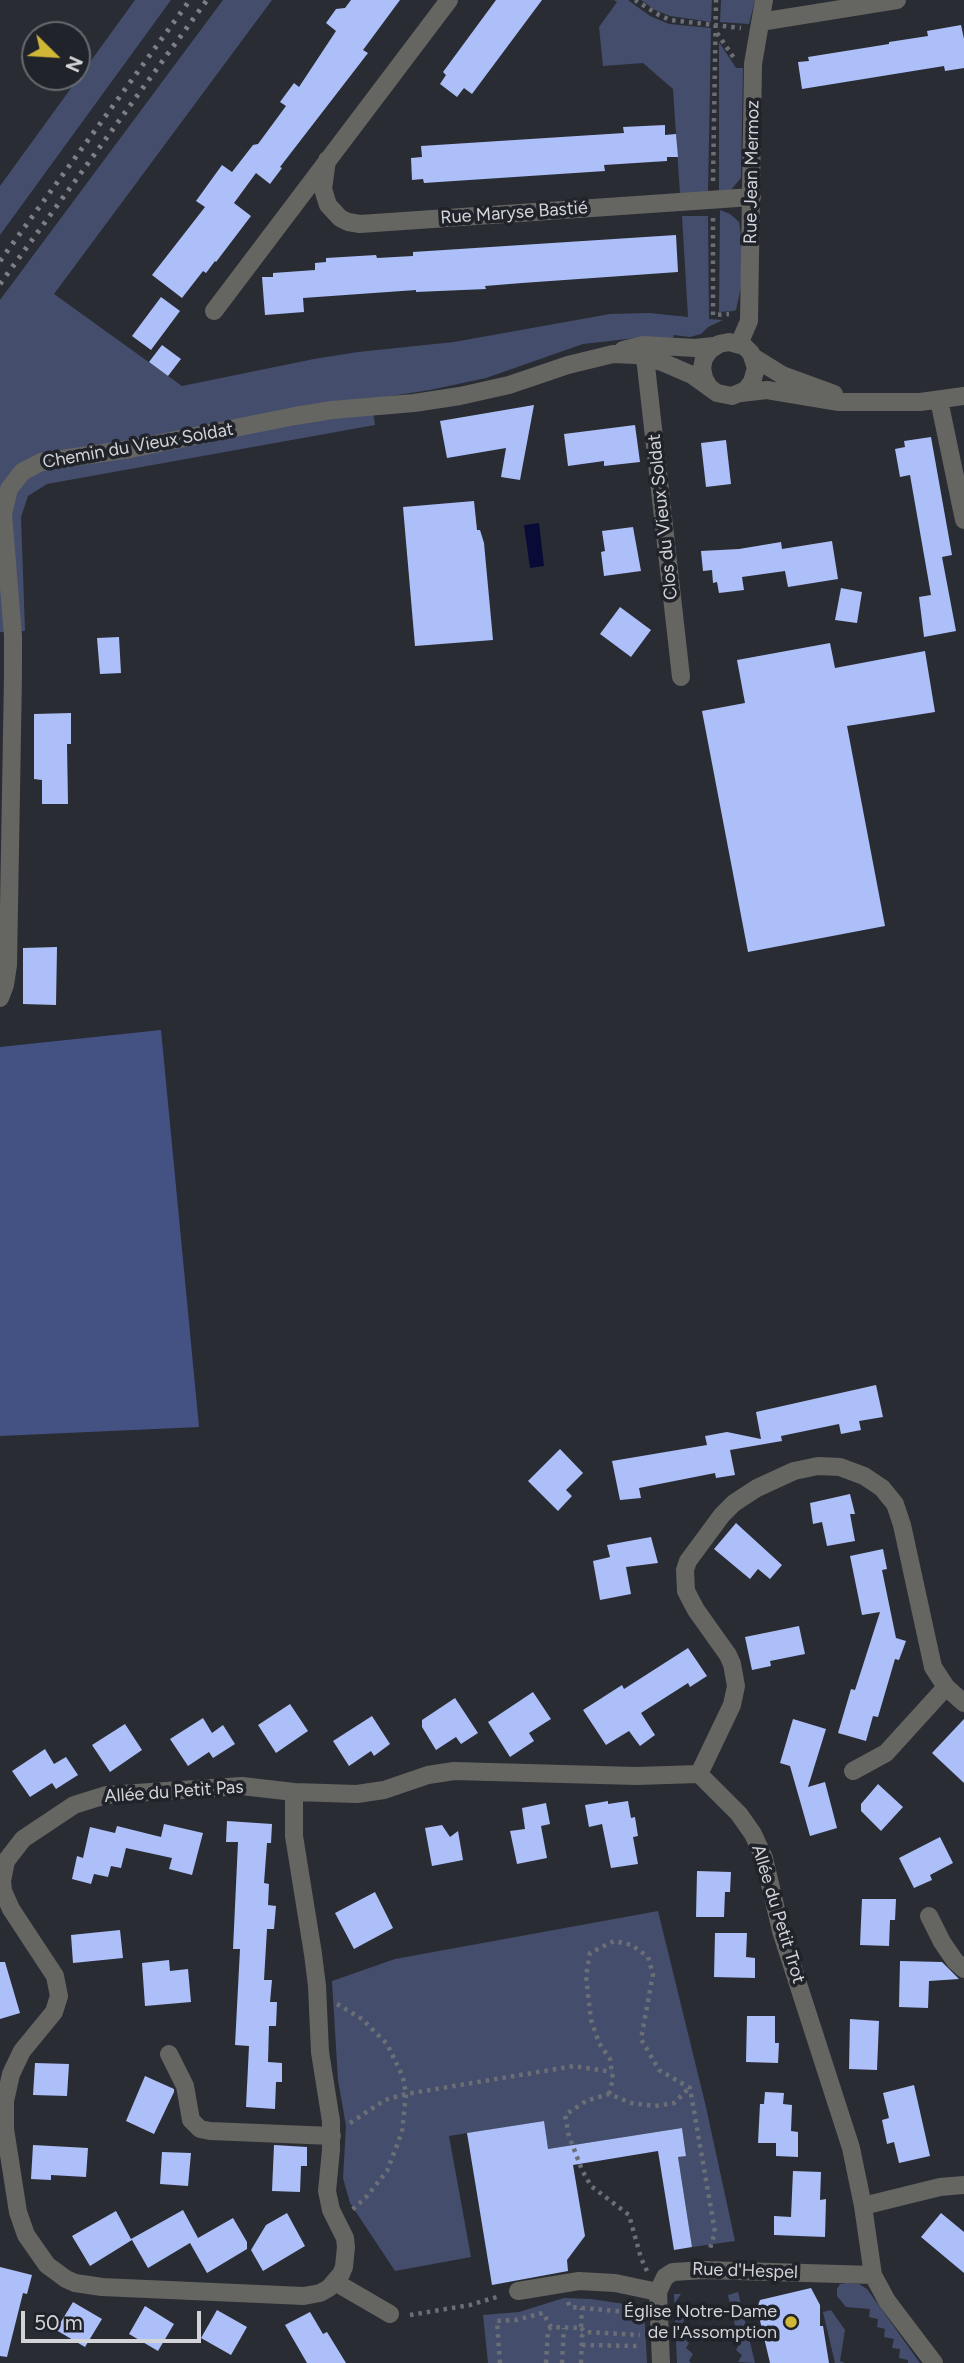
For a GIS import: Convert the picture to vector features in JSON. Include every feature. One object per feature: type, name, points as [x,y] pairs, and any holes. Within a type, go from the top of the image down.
[{"type":"street","points":[[214,311],[449,0]]},
{"type":"street","name":"Rue Jean Mermoz","points":[[739,344],[749,314],[753,64],[764,0]]},
{"type":"street","points":[[760,22],[897,0]]},
{"type":"street","name":"Rue Maryse Bastié","points":[[327,160],[323,189],[328,205],[340,218],[348,222],[752,197]]},
{"type":"street","points":[[741,393],[750,387],[754,378],[756,368],[753,358],[747,349],[739,344],[724,342],[714,346],[702,363],[704,378],[709,387],[727,396],[767,390],[827,401],[939,400],[964,396]]},
{"type":"street","name":"Chemin du Vieux Soldat","points":[[0,998],[8,965],[13,676],[13,636],[3,514],[9,489],[22,472],[41,462],[130,449],[313,413],[460,396],[509,385],[643,345],[695,348],[714,346]]},
{"type":"street","name":"Chemin du Vieux Soldat","points":[[613,354],[645,357],[684,371],[709,387]]},
{"type":"street","name":"Clos du Vieux Soldat","points":[[645,357],[681,677]]},
{"type":"street","points":[[753,358],[782,375],[842,397],[864,402]]},
{"type":"street","points":[[939,400],[964,520]]},
{"type":"street","points":[[699,1774],[732,1704],[737,1685],[728,1655],[696,1611],[686,1591],[685,1570],[693,1552],[734,1503],[757,1488],[794,1471],[818,1466],[840,1467],[874,1482],[889,1496],[902,1525],[933,1667],[946,1687],[964,1703]]},
{"type":"street","points":[[853,1771],[886,1754],[946,1687]]},
{"type":"street","name":"Allée du Petit Pas","points":[[335,2282],[320,2293],[304,2296],[102,2287],[75,2283],[47,2265],[26,2235],[18,2212],[5,2130],[7,2088],[17,2060],[54,2012],[59,1996],[55,1976],[11,1909],[3,1891],[3,1871],[16,1845],[74,1805],[94,1797],[242,1786],[336,1795],[372,1793],[428,1775],[454,1770],[636,1776],[699,1774]]},
{"type":"street","name":"Allée du Petit Trot","points":[[699,1774],[739,1814],[754,1834],[764,1858],[778,1923],[845,2126],[863,2206],[873,2275],[887,2301],[934,2363]]},
{"type":"street","points":[[294,1792],[294,1836],[313,1954],[320,2052],[331,2136],[327,2191],[346,2247],[344,2267],[335,2282],[390,2314]]},
{"type":"street","points":[[929,1916],[942,1942],[964,1969]]},
{"type":"street","points":[[169,2054],[185,2086],[191,2120],[200,2129],[331,2136]]},
{"type":"street","points":[[863,2206],[940,2187],[964,2185]]},
{"type":"street","name":"Rue d'Hespel","points":[[658,2292],[664,2277],[673,2272],[704,2270],[873,2275]]},
{"type":"street","points":[[518,2291],[579,2281],[615,2283],[658,2292],[661,2363]]},
{"type":"path","points":[[635,0],[670,20],[748,29],[760,22]]},
{"type":"path","points":[[716,0],[713,315],[749,314]]},
{"type":"path","points":[[609,2094],[613,2079],[610,2059],[599,2043],[591,2020],[586,1976],[590,1953],[614,1941],[632,1945],[648,1957],[653,1974],[641,2039],[659,2070],[690,2088]]},
{"type":"path","points":[[317,1995],[362,2019],[387,2044],[403,2077],[406,2094],[402,2132],[387,2171],[354,2209],[336,2218]]},
{"type":"path","points":[[331,2136],[385,2100],[406,2094],[574,2066],[612,2072]]},
{"type":"path","points":[[658,2292],[640,2258],[629,2215],[591,2186],[569,2136],[565,2115],[586,2101],[609,2094],[631,2103],[655,2106],[674,2103],[690,2088]]},
{"type":"path","points":[[690,2088],[715,2232],[704,2270]]},
{"type":"path","points":[[560,2284],[570,2307],[639,2313],[641,2355]]},
{"type":"path","points":[[390,2314],[419,2315],[470,2305],[518,2291]]},
{"type":"path","points":[[580,2363],[582,2308]]},
{"type":"path","points":[[500,2363],[497,2321],[516,2320],[543,2312],[551,2327]]},
{"type":"path","points":[[551,2327],[640,2335]]},
{"type":"path","points":[[546,2363],[548,2330],[551,2327]]},
{"type":"path","points":[[562,2363],[564,2328]]},
{"type":"path","points":[[582,2345],[640,2346]]},
{"type":"shaded area","points":[[135,0],[171,0],[0,235],[0,186],[69,91],[91,91],[91,61]]},
{"type":"shaded area","points":[[223,0],[272,0],[54,294],[182,386],[314,359],[454,342],[610,314],[649,313],[688,317],[682,216],[708,216],[709,319],[723,320],[708,327],[701,334],[690,337],[674,335],[672,340],[636,338],[583,344],[486,378],[371,399],[375,425],[47,484],[28,496],[21,517],[25,631],[0,632],[0,300]]},
{"type":"shaded area","points":[[614,0],[628,0],[650,16],[669,24],[711,28],[708,193],[680,194],[673,89],[643,63],[603,66],[599,27],[617,2]]},
{"type":"shaded area","points":[[641,0],[712,0],[711,22],[670,16]]},
{"type":"shaded area","points":[[721,0],[755,0],[749,24],[720,22]]},
{"type":"shaded area","points":[[719,42],[736,68],[743,68],[741,178],[730,191],[719,191]]},
{"type":"shaded area","points":[[720,210],[739,222],[742,242],[741,287],[736,310],[719,312]]},
{"type":"shaded area","points":[[539,523],[544,566],[530,568],[524,525]]},
{"type":"shaded area","points":[[161,1030],[199,1427],[0,1436],[0,1047]]},
{"type":"shaded area","points":[[658,1911],[706,2107],[735,2241],[692,2247],[678,2157],[686,2155],[682,2128],[548,2149],[543,2121],[449,2136],[471,2257],[395,2271],[350,2203],[343,2178],[346,2126],[338,2080],[332,1981],[395,1959]]},
{"type":"shaded area","points":[[840,2284],[859,2284],[867,2289],[920,2363],[908,2363],[908,2360],[899,2358],[900,2349],[892,2348],[894,2339],[884,2337],[885,2329],[877,2327],[878,2319],[869,2317],[870,2309],[846,2307],[837,2296],[837,2289]]},
{"type":"shaded area","points":[[738,2292],[755,2363],[738,2362],[742,2355],[736,2350],[740,2343],[733,2339],[737,2334],[728,2295]]},
{"type":"shaded area","points":[[674,2294],[681,2294],[676,2301],[682,2306],[677,2314],[685,2319],[680,2326],[687,2332],[683,2338],[689,2343],[686,2348],[693,2354],[689,2361],[691,2363],[677,2363]]},
{"type":"shaded area","points":[[564,2298],[644,2307],[647,2363],[488,2363],[483,2315],[519,2312]]},
{"type":"shaded area","points":[[831,2310],[845,2330],[840,2361],[845,2363],[835,2363],[823,2312]]},
{"type":"building","points":[[351,0],[400,0],[363,50],[368,53],[280,167],[282,168],[270,184],[256,173],[234,203],[251,216],[216,262],[206,273],[203,271],[182,298],[152,275],[205,207],[196,201],[222,165],[232,172],[253,145],[258,144],[286,106],[280,102],[294,83],[299,87],[336,31],[326,23],[336,9],[345,8]]},
{"type":"building","points":[[496,0],[542,0],[472,94],[464,88],[457,97],[440,84],[446,75],[443,72]]},
{"type":"building","points":[[961,25],[964,68],[945,71],[944,66],[802,89],[798,62],[809,61],[808,57],[928,36],[927,31]]},
{"type":"building","points":[[665,125],[665,135],[676,134],[678,157],[667,157],[667,161],[604,165],[605,171],[424,183],[423,179],[412,180],[411,158],[422,157],[421,146],[624,133],[623,127]]},
{"type":"building","points":[[676,235],[678,272],[485,286],[486,289],[416,290],[303,298],[304,312],[265,315],[262,277],[273,277],[273,273],[315,270],[315,263],[326,262],[326,258],[413,256],[413,252]]},
{"type":"building","points":[[161,297],[180,311],[151,350],[132,336]]},
{"type":"building","points":[[162,345],[181,359],[168,376],[149,362]]},
{"type":"building","points":[[534,405],[520,480],[501,477],[506,448],[447,458],[440,421]]},
{"type":"building","points":[[635,425],[640,462],[604,466],[604,461],[568,466],[564,434]]},
{"type":"building","points":[[931,437],[952,555],[942,557],[956,631],[924,637],[919,597],[931,595],[910,475],[900,477],[895,449],[905,447],[904,441]]},
{"type":"building","points":[[726,440],[731,484],[706,487],[701,443]]},
{"type":"building","points":[[474,501],[477,530],[480,530],[484,543],[493,640],[415,646],[403,507]]},
{"type":"building","points":[[633,527],[641,571],[604,576],[601,552],[605,551],[602,531]]},
{"type":"building","points":[[832,541],[838,579],[788,587],[785,571],[742,577],[744,590],[719,593],[717,582],[713,583],[712,570],[703,571],[701,551],[739,549],[781,542],[782,549]]},
{"type":"building","points":[[841,588],[862,592],[857,623],[835,620]]},
{"type":"building","points":[[620,607],[651,630],[631,657],[600,634]]},
{"type":"building","points":[[119,637],[121,673],[100,674],[97,638]]},
{"type":"building","points":[[830,643],[835,668],[925,651],[935,712],[847,726],[885,926],[748,952],[702,711],[745,703],[737,660]]},
{"type":"building","points":[[71,713],[71,744],[67,744],[68,804],[42,804],[42,780],[34,779],[34,714]]},
{"type":"building","points":[[57,947],[56,1005],[23,1004],[23,948]]},
{"type":"building","points":[[876,1385],[883,1417],[859,1421],[861,1430],[841,1434],[839,1424],[781,1436],[782,1441],[730,1450],[735,1475],[716,1478],[715,1473],[639,1488],[641,1498],[620,1500],[612,1461],[707,1445],[705,1436],[727,1432],[761,1439],[756,1412]]},
{"type":"building","points":[[560,1449],[583,1473],[566,1490],[572,1496],[558,1511],[528,1481]]},
{"type":"building","points":[[850,1494],[855,1514],[850,1514],[855,1541],[827,1546],[822,1522],[813,1524],[810,1503]]},
{"type":"building","points":[[736,1523],[782,1565],[770,1579],[758,1569],[750,1579],[714,1549]]},
{"type":"building","points":[[651,1537],[658,1563],[626,1567],[631,1594],[600,1600],[593,1561],[610,1557],[607,1545]]},
{"type":"building","points":[[883,1549],[887,1569],[882,1570],[896,1638],[906,1641],[899,1660],[895,1659],[878,1717],[873,1716],[866,1741],[838,1733],[851,1689],[855,1690],[880,1612],[862,1615],[850,1556]]},
{"type":"building","points":[[799,1626],[805,1654],[770,1661],[771,1666],[752,1670],[745,1637]]},
{"type":"building","points":[[688,1648],[707,1676],[690,1687],[688,1683],[641,1713],[655,1735],[640,1746],[629,1731],[606,1745],[583,1710],[622,1685],[624,1689]]},
{"type":"building","points":[[533,1692],[551,1719],[529,1733],[534,1741],[510,1757],[488,1722]]},
{"type":"building","points":[[455,1698],[478,1733],[461,1744],[456,1737],[436,1750],[422,1727],[422,1720]]},
{"type":"building","points":[[290,1704],[308,1731],[276,1753],[258,1725]]},
{"type":"building","points":[[372,1716],[390,1744],[374,1756],[371,1751],[349,1766],[333,1741]]},
{"type":"building","points":[[203,1718],[212,1733],[223,1725],[235,1744],[213,1758],[209,1752],[188,1766],[170,1739]]},
{"type":"building","points":[[793,1719],[826,1729],[808,1787],[825,1782],[837,1828],[810,1836],[790,1766],[780,1763]]},
{"type":"building","points":[[964,1719],[964,1783],[932,1753]]},
{"type":"building","points":[[125,1724],[142,1750],[110,1772],[92,1745]]},
{"type":"building","points":[[45,1749],[54,1764],[66,1757],[78,1775],[56,1789],[52,1783],[30,1797],[12,1771]]},
{"type":"building","points":[[878,1784],[903,1807],[881,1831],[861,1811],[861,1804]]},
{"type":"building","points":[[608,1801],[608,1804],[628,1801],[631,1818],[635,1817],[638,1836],[633,1837],[638,1864],[611,1868],[602,1824],[589,1827],[585,1805]]},
{"type":"building","points":[[546,1803],[550,1824],[541,1826],[547,1858],[517,1864],[510,1831],[525,1829],[522,1808]]},
{"type":"building","points":[[227,1821],[272,1824],[271,1843],[267,1843],[264,1883],[269,1884],[268,1905],[276,1906],[274,1929],[267,1929],[264,1980],[272,1980],[270,2002],[277,2002],[276,2026],[269,2026],[268,2062],[282,2063],[282,2082],[276,2082],[275,2109],[246,2107],[249,2046],[235,2045],[240,1949],[233,1949],[238,1842],[226,1842]]},
{"type":"building","points":[[164,1824],[203,1833],[192,1875],[169,1869],[172,1858],[126,1848],[121,1868],[111,1866],[108,1877],[94,1874],[91,1884],[72,1879],[77,1856],[83,1858],[90,1827],[115,1833],[117,1826],[161,1837]]},
{"type":"building","points":[[442,1825],[450,1837],[458,1831],[463,1860],[432,1866],[425,1828]]},
{"type":"building","points":[[940,1837],[953,1863],[930,1875],[932,1880],[914,1888],[899,1858]]},
{"type":"building","points":[[697,1871],[731,1872],[730,1892],[725,1892],[724,1917],[696,1917]]},
{"type":"building","points":[[375,1892],[393,1928],[354,1949],[335,1913]]},
{"type":"building","points":[[862,1899],[896,1899],[895,1920],[890,1920],[889,1946],[860,1945]]},
{"type":"building","points":[[120,1930],[123,1958],[73,1963],[71,1935]]},
{"type":"building","points":[[715,1933],[747,1933],[746,1957],[755,1958],[755,1978],[714,1977]]},
{"type":"building","points":[[169,1960],[170,1971],[188,1969],[191,2002],[145,2006],[142,1963]]},
{"type":"building","points":[[900,1961],[942,1962],[959,1979],[929,1981],[928,2008],[899,2007]]},
{"type":"building","points":[[0,1962],[5,1962],[20,2013],[0,2019]]},
{"type":"building","points":[[747,2016],[775,2016],[775,2043],[779,2043],[778,2063],[746,2062]]},
{"type":"building","points":[[850,2019],[879,2021],[877,2070],[849,2069]]},
{"type":"building","points":[[35,2063],[69,2064],[67,2096],[33,2095]]},
{"type":"building","points":[[145,2076],[174,2089],[154,2134],[126,2121]]},
{"type":"building","points":[[914,2085],[930,2156],[899,2163],[894,2142],[887,2144],[882,2120],[889,2118],[883,2093]]},
{"type":"building","points":[[765,2092],[784,2093],[783,2104],[792,2105],[791,2131],[798,2132],[798,2157],[776,2156],[776,2143],[758,2143],[760,2104],[764,2104]]},
{"type":"building","points":[[544,2121],[548,2149],[682,2128],[686,2156],[678,2157],[692,2247],[674,2250],[658,2151],[573,2165],[585,2236],[567,2260],[568,2271],[492,2285],[467,2133]]},
{"type":"building","points":[[33,2145],[88,2148],[86,2177],[51,2175],[51,2180],[31,2179]]},
{"type":"building","points":[[274,2145],[307,2147],[307,2166],[301,2166],[300,2192],[272,2191]]},
{"type":"building","points":[[162,2152],[191,2153],[188,2186],[160,2184]]},
{"type":"building","points":[[793,2171],[821,2172],[820,2200],[826,2199],[825,2237],[774,2235],[774,2216],[791,2217]]},
{"type":"building","points":[[183,2210],[198,2238],[233,2218],[247,2242],[247,2249],[207,2273],[190,2243],[148,2268],[132,2240],[90,2266],[72,2236],[116,2211],[131,2239]]},
{"type":"building","points":[[287,2213],[305,2246],[263,2271],[251,2250],[266,2225]]},
{"type":"building","points":[[941,2213],[964,2232],[964,2273],[921,2237]]},
{"type":"building","points":[[0,2267],[32,2275],[27,2294],[23,2293],[7,2357],[0,2356]]},
{"type":"building","name":"Église Notre-Dame de l'Assomption","points":[[811,2288],[820,2305],[820,2326],[823,2326],[829,2363],[770,2363],[757,2308],[760,2300]]},
{"type":"building","points":[[73,2302],[102,2319],[85,2347],[56,2330]]},
{"type":"building","points":[[145,2306],[174,2324],[158,2351],[129,2334]]},
{"type":"building","points":[[217,2310],[247,2327],[231,2355],[201,2338]]},
{"type":"building","points":[[310,2312],[323,2334],[327,2332],[346,2363],[307,2363],[285,2325]]},
{"type":"railway","points":[[0,261],[190,0]]},
{"type":"railway","points":[[0,284],[207,0]]},
{"type":"place","name":"Église Notre-Dame de l'Assomption","points":[[791,2322]]}]
